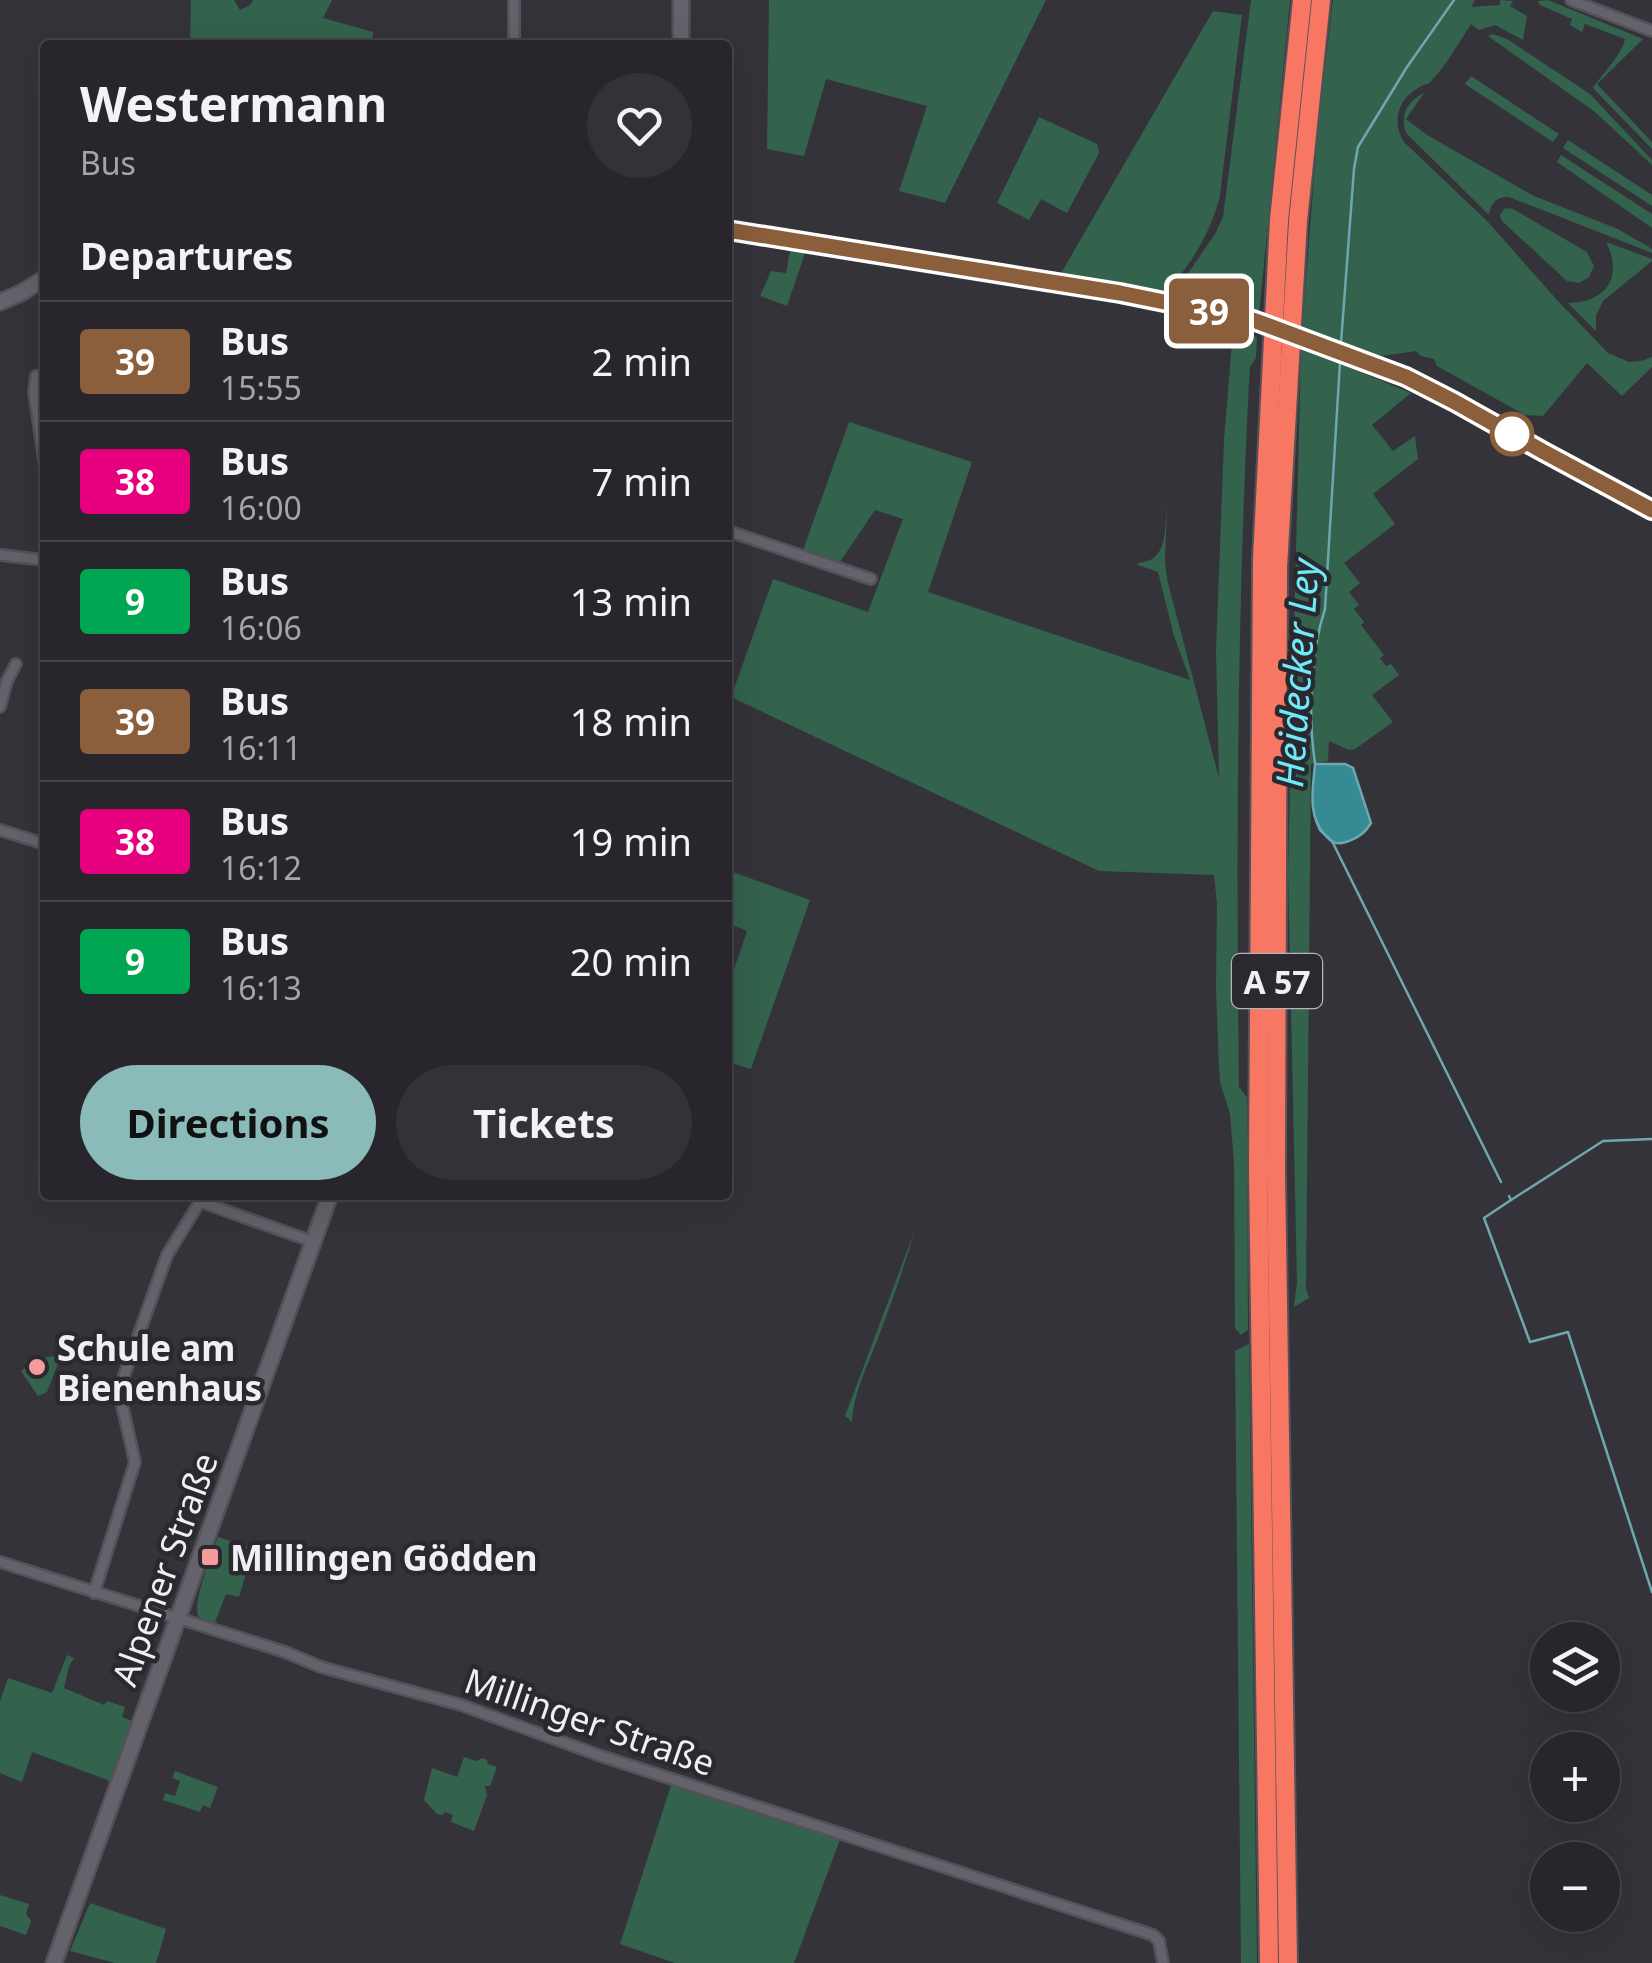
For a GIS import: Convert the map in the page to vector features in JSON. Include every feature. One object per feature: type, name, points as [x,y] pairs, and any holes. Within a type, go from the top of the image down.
[{"type":"highway","name":"A 57","points":[[1269,1963],[1258,1168],[1262,559],[1280,220],[1302,0]]},
{"type":"highway","name":"A 57","points":[[1288,1963],[1276,1174],[1278,567],[1298,222],[1321,0]]},
{"type":"street","points":[[514,0],[514,40]]},
{"type":"street","points":[[1570,0],[1652,31]]},
{"type":"street","points":[[1598,11],[1604,0]]},
{"type":"street","points":[[676,1],[680,40]]},
{"type":"street","points":[[732,231],[1120,293],[1253,320]]},
{"type":"street","points":[[0,302],[40,281]]},
{"type":"street","points":[[1317,343],[1406,377],[1652,510]]},
{"type":"street","points":[[36,376],[34,392],[40,432]]},
{"type":"street","points":[[732,532],[871,579]]},
{"type":"street","points":[[0,556],[40,560]]},
{"type":"street","points":[[0,707],[16,664]]},
{"type":"street","points":[[0,830],[40,842]]},
{"type":"street","points":[[94,1593],[135,1462],[120,1386],[167,1255],[201,1200]]},
{"type":"street","points":[[207,1200],[314,1242]]},
{"type":"street","name":"Alpener Straße","points":[[54,1963],[328,1200]]},
{"type":"street","name":"Millinger Straße","points":[[0,1562],[321,1666],[462,1705],[601,1756],[1153,1936],[1159,1941],[1163,1963]]},
{"type":"green space","points":[[191,0],[234,0],[240,10],[253,0],[332,0],[323,18],[373,32],[372,40],[190,40]]},
{"type":"green space","points":[[769,0],[1046,0],[945,203],[899,191],[927,106],[826,79],[804,156],[767,149]]},
{"type":"green space","points":[[1251,0],[1290,0],[1259,315],[1178,294],[1178,288],[1223,217]]},
{"type":"green space","points":[[1333,0],[1475,0],[1471,7],[1513,1],[1510,6],[1527,16],[1523,40],[1495,25],[1479,30],[1471,24],[1433,79],[1406,97],[1399,111],[1398,127],[1404,142],[1488,222],[1608,353],[1629,362],[1652,357],[1652,367],[1622,396],[1587,363],[1543,416],[1525,415],[1416,351],[1382,356],[1302,331],[1318,126]]},
{"type":"green space","points":[[1548,0],[1643,39],[1597,84],[1652,142],[1652,149],[1593,88],[1625,39],[1585,24],[1582,32],[1570,25],[1572,19],[1538,1]]},
{"type":"green space","points":[[1213,11],[1242,15],[1220,195],[1198,248],[1181,274],[1162,291],[1060,275]]},
{"type":"green space","points":[[1488,36],[1507,39],[1590,94],[1652,160],[1652,165],[1595,112]]},
{"type":"green space","points":[[1471,76],[1559,134],[1553,142],[1465,84]]},
{"type":"green space","points":[[1424,93],[1406,119],[1427,135],[1534,196],[1618,229],[1652,249],[1652,253],[1509,197],[1495,202],[1489,215],[1406,133],[1404,120],[1406,109]]},
{"type":"green space","points":[[1039,117],[1097,144],[1099,153],[1067,213],[1041,199],[1029,220],[997,203]]},
{"type":"green space","points":[[1568,140],[1652,195],[1652,206],[1563,148]]},
{"type":"green space","points":[[1561,155],[1652,214],[1652,228],[1557,162]]},
{"type":"green space","points":[[1505,208],[1587,252],[1594,266],[1589,277],[1579,283],[1567,281],[1502,221],[1500,215]]},
{"type":"green space","points":[[1606,242],[1652,261],[1603,301],[1596,316],[1596,331],[1568,303],[1592,298],[1608,285],[1613,266]]},
{"type":"green space","points":[[790,251],[805,253],[787,306],[760,296],[771,271],[786,273]]},
{"type":"green space","points":[[1233,330],[1257,337],[1249,382],[1240,646],[1239,1087],[1247,1097],[1248,1330],[1241,1335],[1235,1328],[1234,1162],[1230,1114],[1219,1068],[1214,875],[1099,871],[732,697],[773,579],[868,612],[903,519],[875,510],[838,565],[802,553],[849,422],[972,462],[928,592],[1190,680],[1158,572],[1138,565],[1160,550],[1167,506],[1167,579],[1219,778],[1216,651],[1224,440]]},
{"type":"green space","points":[[1301,350],[1411,393],[1372,425],[1393,451],[1415,436],[1418,459],[1373,494],[1395,524],[1344,563],[1360,583],[1349,592],[1359,605],[1354,609],[1364,622],[1361,625],[1384,655],[1380,658],[1386,666],[1391,664],[1399,675],[1372,695],[1393,722],[1355,749],[1329,741],[1328,761],[1311,764],[1306,1288],[1309,1298],[1294,1307],[1297,1282],[1288,872]]},
{"type":"green space","points":[[732,872],[810,900],[751,1069],[732,1063],[732,975],[747,931],[732,925]]},
{"type":"green space","points":[[915,1230],[858,1391],[852,1422],[845,1416]]},
{"type":"green space","points":[[1249,1344],[1257,1963],[1241,1963],[1235,1351]]},
{"type":"green space","points":[[56,1356],[59,1361],[47,1392],[38,1396],[21,1371],[26,1360]]},
{"type":"green space","points":[[218,1537],[289,1561],[284,1568],[266,1561],[263,1567],[253,1559],[247,1560],[239,1597],[226,1594],[214,1625],[200,1618],[197,1610]]},
{"type":"green space","points":[[67,1655],[74,1658],[64,1688],[104,1705],[107,1701],[125,1707],[122,1717],[132,1721],[110,1781],[32,1752],[22,1782],[0,1773],[0,1701],[8,1678],[52,1693]]},
{"type":"green space","points":[[464,1757],[476,1761],[482,1758],[497,1767],[490,1786],[485,1786],[487,1795],[474,1831],[451,1822],[453,1815],[437,1814],[424,1800],[432,1768],[457,1777]]},
{"type":"green space","points":[[175,1771],[218,1787],[210,1808],[203,1805],[200,1812],[163,1800],[165,1793],[175,1796],[180,1781],[172,1778]]},
{"type":"green space","points":[[673,1779],[842,1834],[794,1963],[675,1963],[620,1944]]},
{"type":"green space","points":[[0,1895],[29,1904],[26,1914],[31,1921],[26,1935],[0,1926]]},
{"type":"green space","points":[[90,1903],[166,1929],[156,1963],[115,1963],[70,1951]]},
{"type":"water","points":[[1315,764],[1345,764],[1353,768],[1371,823],[1358,837],[1334,843],[1319,827],[1312,801]]},
{"type":"waterway","points":[[1341,343],[1358,147],[1454,0]]},
{"type":"waterway","name":"Heidecker Ley","points":[[1315,763],[1312,685],[1325,609],[1340,362]]},
{"type":"waterway","name":"Heidecker Ley","points":[[1316,820],[1332,841],[1501,1182]]},
{"type":"waterway","points":[[1511,1200],[1603,1141],[1652,1139]]},
{"type":"waterway","name":"Heidecker Ley","points":[[1509,1196],[1511,1200],[1484,1218],[1530,1342],[1568,1332],[1652,1592]]},
{"type":"tunnel","points":[[1253,320],[1317,343]]},
{"type":"bus line","name":"39","points":[[732,231],[1120,293],[1253,320],[1406,377],[1652,510]]},
{"type":"place","name":"Schule am Bienenhaus","points":[[37,1367]]},
{"type":"place","name":"Millingen Gödden","points":[[210,1557]]}]
